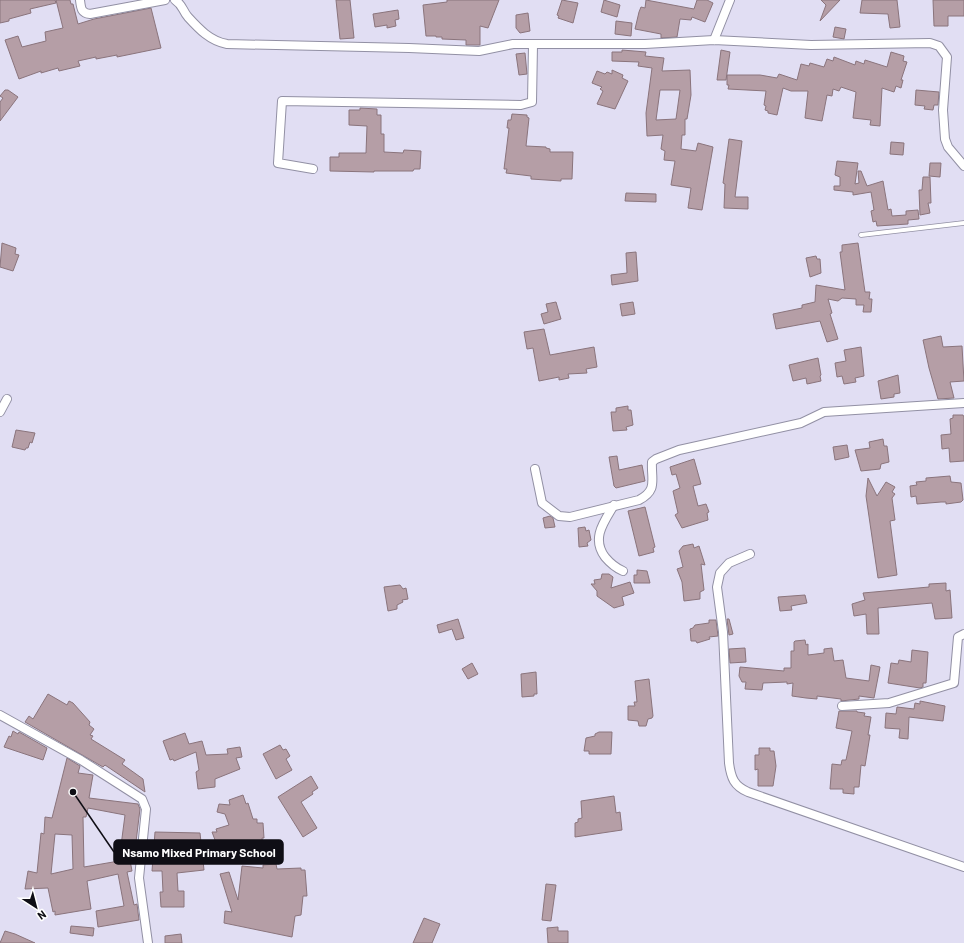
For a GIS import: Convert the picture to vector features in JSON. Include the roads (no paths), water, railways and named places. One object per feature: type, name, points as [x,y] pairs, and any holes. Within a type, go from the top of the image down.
[{"type":"street","points":[[80,0],[84,14],[90,14],[165,0]]},
{"type":"street","points":[[175,0],[181,4],[187,16],[206,35],[217,42],[226,44],[479,51],[513,44],[645,44],[714,40],[811,45],[930,43],[939,46],[947,57],[943,110],[945,139],[948,148],[964,166]]},
{"type":"street","points":[[714,40],[730,0]]},
{"type":"street","points":[[313,169],[278,163],[282,100],[521,105],[532,102],[533,45]]},
{"type":"street","points":[[0,412],[7,399]]},
{"type":"street","points":[[535,469],[542,503],[560,516],[570,517],[639,500],[648,495],[653,485],[652,462],[678,450],[788,426],[824,412],[964,403]]},
{"type":"street","points":[[614,505],[601,527],[598,537],[600,550],[614,566],[623,571]]},
{"type":"street","points":[[750,554],[730,563],[720,573],[717,587],[723,632],[729,764],[733,782],[748,792],[964,867]]},
{"type":"street","points":[[842,706],[889,703],[954,683],[958,637],[964,634]]},
{"type":"street","points":[[0,715],[75,757],[142,799],[146,809],[140,886],[148,943]]},
{"type":"lane","points":[[861,235],[964,223]]},
{"type":"place","name":"Nsamo Mixed Primary School","points":[[73,792]]}]
